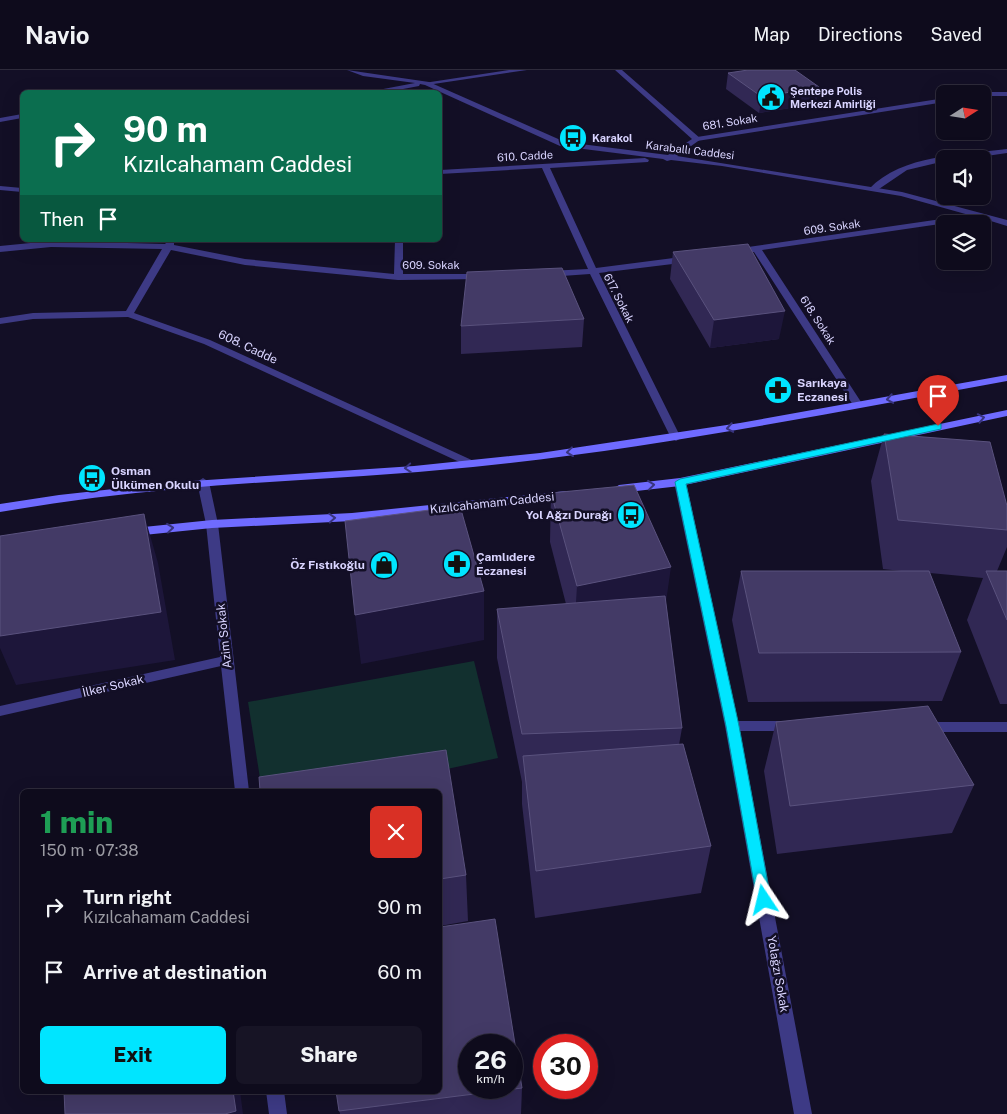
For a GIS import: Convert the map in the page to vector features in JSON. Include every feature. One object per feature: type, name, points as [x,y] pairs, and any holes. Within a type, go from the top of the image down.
[{"type":"main road","points":[[0,508],[31,502],[204,482],[472,464],[676,438],[1007,378]]},
{"type":"main road","points":[[611,490],[680,482],[1007,413]]},
{"type":"main road","name":"Kızılcahamam Caddesi","points":[[119,534],[212,524],[352,517],[581,493]]},
{"type":"street","name":"Karaballı Caddesi","points":[[350,70],[364,74],[427,83],[563,144],[670,159],[722,164],[873,189],[902,194],[976,215]]},
{"type":"street","points":[[389,90],[524,70]]},
{"type":"street","points":[[618,70],[697,139],[670,159]]},
{"type":"street","points":[[991,94],[1007,94]]},
{"type":"street","name":"681. Sokak","points":[[697,139],[936,101]]},
{"type":"street","points":[[0,120],[20,116]]},
{"type":"street","points":[[991,153],[1007,151]]},
{"type":"street","name":"610. Cadde","points":[[442,172],[670,159]]},
{"type":"street","points":[[873,189],[904,168],[936,161]]},
{"type":"street","name":"617. Sokak","points":[[545,166],[593,271],[676,438]]},
{"type":"street","points":[[0,188],[20,190]]},
{"type":"street","name":"Karaballı Caddesi","points":[[991,219],[1007,223]]},
{"type":"street","name":"609. Sokak","points":[[722,254],[936,223]]},
{"type":"street","points":[[398,277],[399,242]]},
{"type":"street","name":"609. Sokak","points":[[0,249],[51,244],[171,244],[245,262],[398,277],[491,276]]},
{"type":"street","points":[[130,314],[171,244]]},
{"type":"street","name":"618. Sokak","points":[[757,249],[858,405]]},
{"type":"street","points":[[540,274],[593,271],[697,258]]},
{"type":"street","name":"608. Cadde","points":[[0,321],[33,316],[130,314],[207,342],[472,464]]},
{"type":"street","name":"Azim Sokak","points":[[204,482],[212,524],[242,789]]},
{"type":"street","name":"Yolağzı Sokak","points":[[680,482],[732,726],[803,1114]]},
{"type":"street","name":"İlker Sokak","points":[[0,711],[227,660]]},
{"type":"street","points":[[732,726],[811,726]]},
{"type":"street","points":[[909,727],[1007,727]]},
{"type":"street","points":[[275,1094],[278,1114]]},
{"type":"green space","points":[[474,661],[498,758],[354,789],[262,789],[248,702]]},
{"type":"building","points":[[748,70],[795,70],[819,87],[762,97],[728,73]]},
{"type":"building","points":[[748,244],[785,311],[714,320],[673,252]]},
{"type":"building","points":[[562,268],[584,319],[461,326],[467,272]]},
{"type":"building","points":[[884,434],[990,442],[1007,506],[1007,530],[898,520]]},
{"type":"building","points":[[634,485],[671,567],[577,586],[551,493]]},
{"type":"building","points":[[460,506],[484,591],[355,615],[345,521]]},
{"type":"building","points":[[144,514],[161,612],[0,636],[0,536]]},
{"type":"building","points":[[741,571],[929,571],[961,652],[759,653]]},
{"type":"building","points":[[986,571],[1007,571],[1007,620]]},
{"type":"building","points":[[665,596],[682,728],[522,734],[497,609]]},
{"type":"building","points":[[928,706],[974,785],[790,806],[776,722]]},
{"type":"building","points":[[683,744],[711,846],[536,871],[523,756]]},
{"type":"building","points":[[446,750],[466,875],[442,879],[442,789],[260,789],[259,777]]},
{"type":"building","points":[[495,919],[513,1034],[458,1034],[458,1096],[339,1111],[336,1094],[442,1094],[442,927]]},
{"type":"building","points":[[64,1094],[233,1094],[236,1111],[225,1114],[65,1114]]},
{"type":"place","name":"Şentepe Polis Merkezi Amirliği","points":[[771,97]]},
{"type":"place","name":"Karakol","points":[[573,138]]},
{"type":"place","name":"Sarıkaya Eczanesi","points":[[778,390]]},
{"type":"place","name":"Osman Ülkümen Okulu","points":[[92,478]]},
{"type":"place","name":"Yol Ağzı Durağı","points":[[631,515]]},
{"type":"place","name":"Çamlıdere Eczanesi","points":[[457,564]]},
{"type":"place","name":"Öz Fıstıkoğlu","points":[[384,565]]},
{"type":"route","points":[[764,900],[732,726],[680,482],[938,426]]}]
